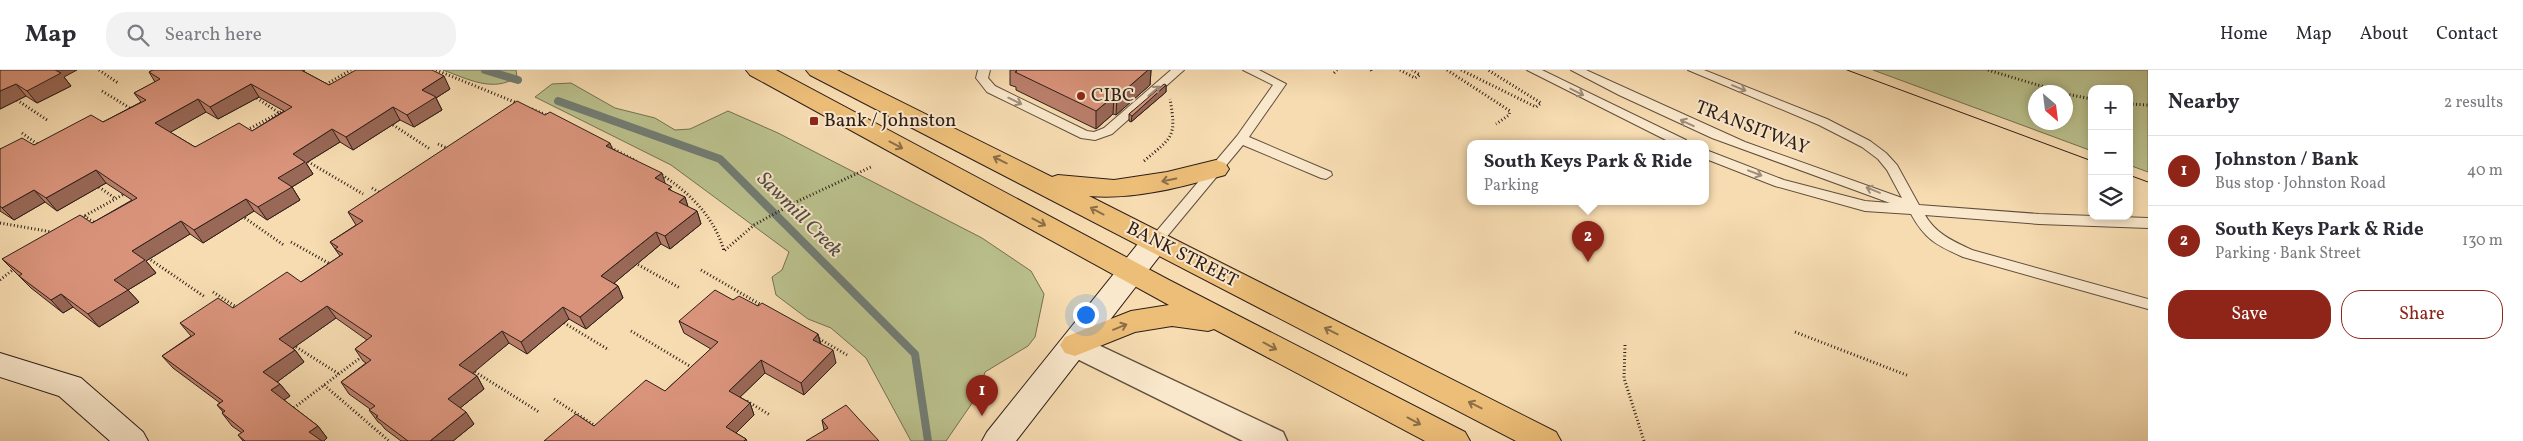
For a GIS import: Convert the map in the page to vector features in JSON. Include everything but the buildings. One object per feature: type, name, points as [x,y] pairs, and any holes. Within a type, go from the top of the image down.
[{"type":"main road","name":"BANK STREET","points":[[758,70],[1227,323],[1454,441]]},
{"type":"main road","name":"BANK STREET","points":[[818,70],[1044,182],[1155,242],[1545,441]]},
{"type":"main road","points":[[1044,182],[1114,189],[1167,181],[1216,169]]},
{"type":"main road","points":[[1075,345],[1131,322],[1172,315],[1227,323]]},
{"type":"street","points":[[998,441],[1155,242]]},
{"type":"street","points":[[1075,345],[1272,441]]},
{"type":"street","points":[[0,365],[70,387],[132,441]]},
{"type":"lane","points":[[984,70],[982,78],[991,89],[1085,134],[1094,136],[1108,131],[1178,70]]},
{"type":"lane","points":[[1155,242],[1241,139],[1280,84],[1249,70]]},
{"type":"lane","name":"TRANSITWAY","points":[[1533,70],[1676,140]]},
{"type":"lane","name":"TRANSITWAY","points":[[1577,70],[1722,138],[1820,174],[1858,184],[1917,210]]},
{"type":"lane","name":"TRANSITWAY","points":[[1694,70],[1823,122],[1866,144],[1882,156],[1892,168],[1917,210]]},
{"type":"lane","points":[[1241,139],[1326,175]]},
{"type":"lane","name":"TRANSITWAY","points":[[1709,155],[1780,183],[1865,206],[2039,219],[2148,223]]},
{"type":"lane","points":[[1917,210],[1926,229],[1932,235],[1956,249],[2148,304]]},
{"type":"path","points":[[99,70],[118,83]]},
{"type":"path","points":[[317,90],[351,70]]},
{"type":"path","points":[[436,70],[518,103]]},
{"type":"path","points":[[1139,169],[1144,160],[1167,143],[1175,126],[1168,90],[1178,70]]},
{"type":"path","points":[[1400,70],[1414,78],[1420,75],[1412,70]]},
{"type":"path","points":[[1447,70],[1510,111],[1509,115],[1496,124]]},
{"type":"path","points":[[1461,70],[1536,107],[1541,103],[1488,70]]},
{"type":"path","points":[[1988,70],[2038,85]]},
{"type":"path","points":[[325,85],[333,90]]},
{"type":"path","points":[[102,91],[135,111]]},
{"type":"path","points":[[8,94],[47,120]]},
{"type":"path","points":[[251,94],[279,113]]},
{"type":"path","points":[[2073,95],[2088,98]]},
{"type":"path","points":[[2133,104],[2148,105]]},
{"type":"path","points":[[527,107],[552,117]]},
{"type":"path","points":[[246,131],[286,108]]},
{"type":"path","points":[[383,118],[430,149]]},
{"type":"path","points":[[252,128],[260,133]]},
{"type":"path","points":[[22,133],[45,150]]},
{"type":"path","points":[[438,144],[455,153]]},
{"type":"path","points":[[604,144],[639,162],[631,168]]},
{"type":"path","points":[[303,158],[363,194]]},
{"type":"path","points":[[654,171],[670,179],[702,210],[718,230],[724,251],[754,225],[794,203],[873,166]]},
{"type":"path","points":[[92,182],[116,199]]},
{"type":"path","points":[[372,188],[389,198]]},
{"type":"path","points":[[77,220],[131,190]]},
{"type":"path","points":[[239,214],[284,246]]},
{"type":"path","points":[[84,216],[101,227]]},
{"type":"path","points":[[0,222],[7,226],[55,233],[48,240]]},
{"type":"path","points":[[291,242],[333,266]]},
{"type":"path","points":[[142,254],[205,297]]},
{"type":"path","points":[[629,259],[680,288]]},
{"type":"path","points":[[0,280],[21,264]]},
{"type":"path","points":[[701,270],[770,310]]},
{"type":"path","points":[[213,292],[245,313]]},
{"type":"path","points":[[558,320],[609,350]]},
{"type":"path","points":[[631,331],[696,371]]},
{"type":"path","points":[[1795,332],[1909,376]]},
{"type":"path","points":[[813,335],[847,355]]},
{"type":"path","points":[[285,340],[339,374]]},
{"type":"path","points":[[1625,345],[1624,378],[1644,441]]},
{"type":"path","points":[[288,412],[367,352]]},
{"type":"path","points":[[466,366],[539,412]]},
{"type":"path","points":[[324,385],[389,441]]},
{"type":"path","points":[[554,398],[603,430]]},
{"type":"path","points":[[745,400],[770,415]]},
{"type":"green space","points":[[443,70],[516,70],[517,77],[508,82],[490,84],[480,83]]},
{"type":"green space","points":[[1873,70],[2148,70],[2148,172],[2133,166],[2133,85],[2088,85],[2088,150],[2035,130],[2073,130],[2073,85],[2028,85],[2028,127]]},
{"type":"green space","points":[[571,83],[615,108],[655,118],[675,130],[690,129],[728,111],[778,133],[982,238],[1031,271],[1044,294],[1035,337],[1028,346],[985,372],[979,393],[946,441],[911,441],[866,358],[831,328],[808,319],[776,295],[772,277],[782,270],[789,252],[671,165],[535,97],[552,84]]},
{"type":"waterway","name":"Sawmill Creek","points":[[485,70],[518,80]]},
{"type":"waterway","name":"Sawmill Creek","points":[[558,101],[720,159],[915,354],[928,441]]},
{"type":"tram line","points":[[1847,70],[2088,160]]},
{"type":"tram line","points":[[2133,176],[2148,182]]},
{"type":"place","name":"CIBC","points":[[1081,96]]},
{"type":"place","name":"Bank / Johnston","points":[[814,121]]},
{"type":"place","name":"South Keys Park & Ride","points":[[1588,262]]},
{"type":"place","name":"Johnston / Bank","points":[[982,416]]}]
